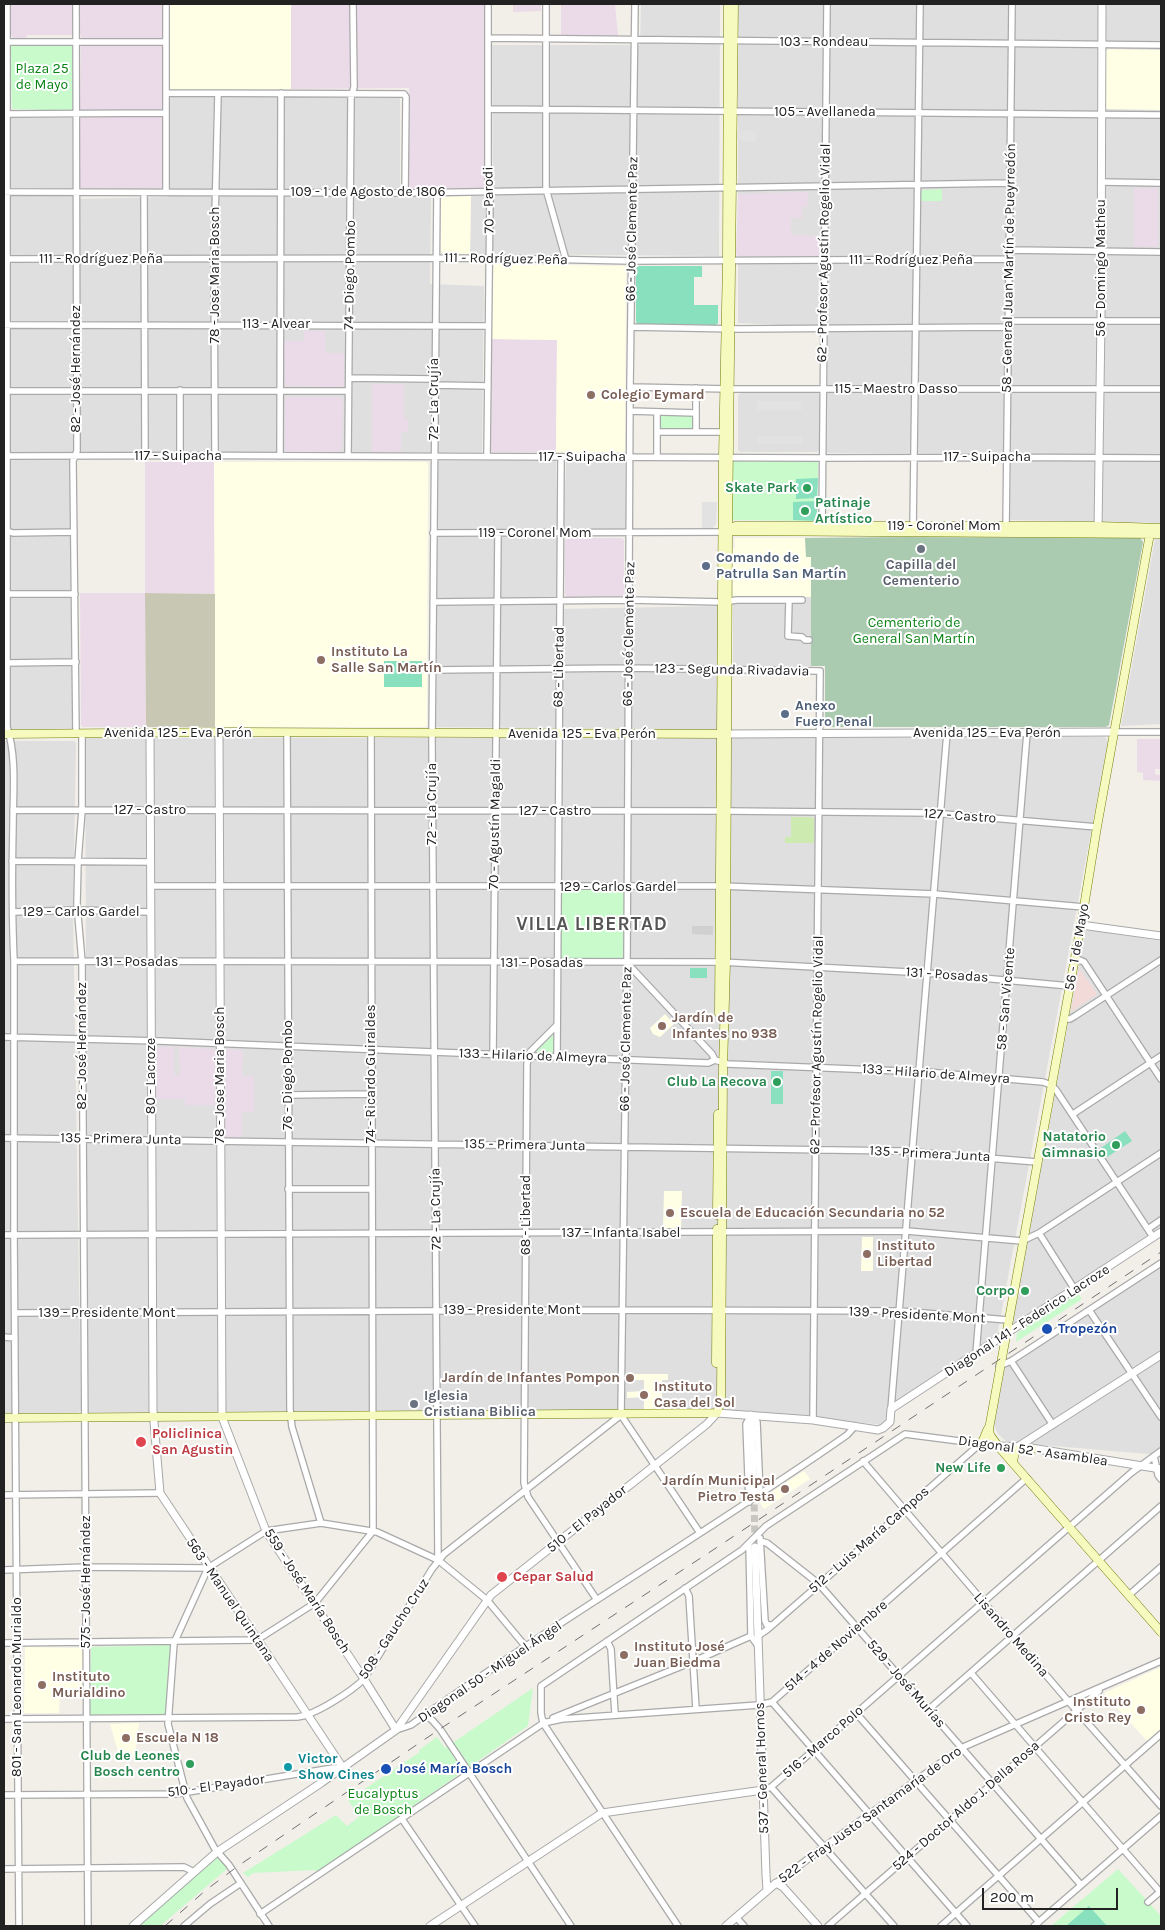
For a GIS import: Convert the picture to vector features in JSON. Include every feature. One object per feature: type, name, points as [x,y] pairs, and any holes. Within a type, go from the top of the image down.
[{"type":"main road","points":[[4,1418],[621,1415],[718,1410],[721,1400],[719,1061],[724,962],[724,602],[730,41],[728,4]]},
{"type":"main road","points":[[730,41],[734,4]]},
{"type":"main road","points":[[725,457],[723,432],[726,389]]},
{"type":"main road","name":"119 - Coronel Mom","points":[[725,532],[735,526],[822,529],[1054,529],[1151,531],[1161,534]]},
{"type":"main road","name":"119 - Coronel Mom","points":[[1151,531],[1161,528]]},
{"type":"main road","name":"56 - 1 de Mayo","points":[[980,1444],[983,1441],[984,1433],[989,1427],[1151,531]]},
{"type":"main road","name":"Avenida 125 - Eva Perón","points":[[7,734],[219,732],[724,734]]},
{"type":"main road","points":[[989,1427],[990,1435],[998,1446],[1161,1632]]},
{"type":"main road","points":[[1013,1462],[1016,1451],[1032,1449]]},
{"type":"street","name":"801 - San Leonardo Murialdo","points":[[7,4],[5,42],[5,325],[7,391],[5,663],[7,734],[12,742],[13,810],[15,1495],[19,1926]]},
{"type":"street","name":"82 - José Hernández","points":[[76,4],[77,451],[73,461],[76,662],[82,810],[77,910],[82,962],[85,1418]]},
{"type":"street","points":[[166,4],[166,192]]},
{"type":"street","name":"74 - Diego Pombo","points":[[348,456],[351,98],[354,86],[353,4]]},
{"type":"street","name":"70 - Parodi","points":[[487,456],[489,258],[488,4]]},
{"type":"street","points":[[546,4],[546,189],[566,260]]},
{"type":"street","name":"66 - José Clemente Paz","points":[[621,1415],[627,963],[630,386],[636,4]]},
{"type":"street","name":"62 - Profesor Agustín Rogelio Vidal","points":[[822,529],[827,4]]},
{"type":"street","points":[[913,529],[920,4]]},
{"type":"street","name":"58 - General Juan Martín de Pueyrredón","points":[[1006,529],[1012,4]]},
{"type":"street","name":"56 - Domingo Matheu","points":[[1098,530],[1102,4]]},
{"type":"street","name":"103 - Rondeau","points":[[488,38],[1161,45]]},
{"type":"street","points":[[5,42],[166,42]]},
{"type":"street","points":[[166,94],[281,92],[404,94],[406,97],[405,193]]},
{"type":"street","points":[[280,456],[279,258],[281,92]]},
{"type":"street","name":"78 - Jose Maria Bosch","points":[[216,456],[214,259],[218,94]]},
{"type":"street","name":"105 - Avellaneda","points":[[488,110],[1161,115]]},
{"type":"street","points":[[5,114],[165,114]]},
{"type":"street","points":[[1101,182],[1161,183]]},
{"type":"street","name":"109 - 1 de Agosto de 1806","points":[[5,192],[405,193],[546,189],[826,187],[1010,183]]},
{"type":"street","points":[[144,192],[145,457]]},
{"type":"street","name":"72 - La Crujía","points":[[437,192],[432,533],[432,810],[438,1560]]},
{"type":"street","points":[[1008,250],[1161,252]]},
{"type":"street","name":"111 - Rodríguez Peña","points":[[5,259],[489,258],[632,261],[1008,259]]},
{"type":"street","points":[[631,327],[917,328],[1101,320],[1161,321]]},
{"type":"street","name":"113 - Alvear","points":[[5,325],[349,324],[488,326]]},
{"type":"street","points":[[349,378],[488,386]]},
{"type":"street","name":"115 - Maestro Dasso","points":[[630,386],[726,389],[1161,389]]},
{"type":"street","points":[[696,388],[696,431]]},
{"type":"street","points":[[180,390],[180,457]]},
{"type":"street","points":[[7,391],[348,391]]},
{"type":"street","points":[[630,411],[696,412]]},
{"type":"street","points":[[657,412],[657,457]]},
{"type":"street","points":[[656,432],[723,432]]},
{"type":"street","name":"117 - Suipacha","points":[[6,456],[822,458],[1008,456],[1161,458]]},
{"type":"street","name":"68 - Libertad","points":[[557,1057],[556,963],[561,457]]},
{"type":"street","points":[[6,531],[74,532]]},
{"type":"street","name":"119 - Coronel Mom","points":[[432,533],[725,532]]},
{"type":"street","name":"70 - Agustín Magaldi","points":[[493,1055],[498,533]]},
{"type":"street","points":[[6,594],[75,594]]},
{"type":"street","points":[[433,602],[560,600],[724,602],[738,600],[802,600]]},
{"type":"street","points":[[789,600],[788,636],[802,637],[808,640]]},
{"type":"street","points":[[5,663],[76,662]]},
{"type":"street","name":"123 - Segunda Rivadavia","points":[[433,670],[628,668],[820,671]]},
{"type":"street","name":"62 - Profesor Agustín Rogelio Vidal","points":[[813,1420],[820,890],[820,671]]},
{"type":"street","name":"78 - Jose Maria Bosch","points":[[219,732],[222,1417]]},
{"type":"street","points":[[718,1410],[751,1415],[813,1420],[878,1430],[890,1422],[946,732]]},
{"type":"street","name":"Avenida 125 - Eva Perón","points":[[724,734],[1161,732]]},
{"type":"street","name":"76 - Diego Pombo","points":[[287,733],[290,1417],[321,1522]]},
{"type":"street","name":"74 - Ricardo Guiraldes","points":[[371,733],[372,1531]]},
{"type":"street","name":"58 - San Vicente","points":[[976,1354],[1027,733]]},
{"type":"street","name":"80 - Lacroze","points":[[150,734],[154,1418]]},
{"type":"street","name":"127 - Castro","points":[[13,810],[558,810],[940,813],[1097,827]]},
{"type":"street","points":[[4,833],[13,833]]},
{"type":"street","points":[[12,861],[150,862]]},
{"type":"street","name":"129 - Carlos Gardel","points":[[151,886],[724,886],[934,894],[1084,907]]},
{"type":"street","name":"129 - Carlos Gardel","points":[[13,912],[77,910],[150,912]]},
{"type":"street","points":[[1081,925],[1161,936]]},
{"type":"street","points":[[4,934],[12,934]]},
{"type":"street","points":[[1075,958],[1084,962],[1161,1078]]},
{"type":"street","points":[[1064,1019],[1070,1019],[1161,960]]},
{"type":"street","name":"131 - Posadas","points":[[14,961],[724,962],[927,973],[1070,986]]},
{"type":"street","points":[[627,963],[719,1061]]},
{"type":"street","points":[[528,1056],[556,1026]]},
{"type":"street","name":"133 - Hilario de Almeyra","points":[[4,1037],[151,1040],[626,1060],[719,1061],[818,1068],[919,1072],[1043,1082],[1051,1085]]},
{"type":"street","name":"68 - Libertad","points":[[525,1492],[524,1416],[528,1056]]},
{"type":"street","points":[[1073,1114],[1161,1056]]},
{"type":"street","points":[[1051,1085],[1073,1114],[1153,1238]]},
{"type":"street","points":[[288,1095],[371,1094]]},
{"type":"street","name":"135 - Primera Junta","points":[[4,1138],[913,1151],[1037,1162]]},
{"type":"street","points":[[1022,1240],[1039,1234],[1161,1153]]},
{"type":"street","points":[[288,1189],[371,1189]]},
{"type":"street","points":[[1148,1229],[1161,1220]]},
{"type":"street","name":"137 - Infanta Isabel","points":[[4,1235],[624,1234],[907,1231],[1022,1240]]},
{"type":"street","name":"Diagonal 141 - Federico Lacroze","points":[[891,1409],[1161,1232]]},
{"type":"street","points":[[1039,1234],[1075,1290]]},
{"type":"street","points":[[999,1366],[1011,1361],[1161,1263]]},
{"type":"street","name":"139 - Presidente Mont","points":[[15,1313],[525,1310],[900,1311],[1008,1320]]},
{"type":"street","points":[[1089,1310],[1161,1417]]},
{"type":"street","points":[[4,1337],[15,1338]]},
{"type":"street","points":[[1019,1446],[1161,1355]]},
{"type":"street","points":[[1011,1361],[1053,1425]]},
{"type":"street","name":"510 - El Payador","points":[[396,1730],[487,1600],[707,1424],[718,1410]]},
{"type":"street","points":[[621,1415],[700,1533]]},
{"type":"street","name":"508 - Gaucho Cruz","points":[[308,1716],[358,1685],[364,1679],[438,1560],[621,1415]]},
{"type":"street","points":[[751,1415],[757,1494]]},
{"type":"street","points":[[751,1415],[757,1422],[757,1494]]},
{"type":"street","points":[[749,1502],[746,1424],[751,1415]]},
{"type":"street","name":"559 - José María Bosch","points":[[222,1417],[266,1530],[396,1730]]},
{"type":"street","name":"575 - José Hernández","points":[[85,1418],[88,1926]]},
{"type":"street","name":"563 - Manuel Quintana","points":[[154,1418],[160,1494],[343,1768]]},
{"type":"street","name":"Diagonal 50 - Miguel Ángel","points":[[133,1926],[217,1852],[343,1768],[396,1730],[407,1727],[597,1600],[749,1502],[757,1494],[847,1435],[855,1426]]},
{"type":"street","name":"Diagonal 52 - Asamblea","points":[[864,1461],[905,1434],[998,1446],[1019,1446],[1159,1468]]},
{"type":"street","name":"512 - Luis María Campos","points":[[260,1914],[543,1723],[755,1636],[772,1624],[980,1444]]},
{"type":"street","name":"516 - Marco Polo","points":[[431,1926],[602,1813],[763,1790],[771,1787],[1140,1466],[1161,1451]]},
{"type":"street","points":[[1154,1456],[1161,1479]]},
{"type":"street","points":[[678,1926],[543,1723],[541,1714],[541,1686],[685,1588],[752,1546],[758,1534],[766,1526],[864,1461]]},
{"type":"street","name":"Lisandro Medina","points":[[864,1461],[1069,1702],[1161,1806]]},
{"type":"street","name":"514 - 4 de Noviembre","points":[[543,1723],[562,1719],[616,1714],[759,1705],[772,1702],[1027,1478]]},
{"type":"street","points":[[525,1492],[597,1600]]},
{"type":"street","points":[[4,1495],[160,1494]]},
{"type":"street","points":[[928,1710],[1161,1506]]},
{"type":"street","points":[[269,1926],[227,1862],[217,1852],[185,1793],[168,1718],[174,1642],[208,1568],[266,1530],[321,1522],[372,1531],[438,1560],[487,1600],[526,1647]]},
{"type":"street","points":[[4,1643],[257,1640],[315,1603],[372,1531]]},
{"type":"street","points":[[758,1534],[765,1621],[767,1625],[772,1624]]},
{"type":"street","name":"529 - José Murías","points":[[760,1541],[767,1543],[818,1584],[1081,1885]]},
{"type":"street","name":"537 - General Hornos","points":[[752,1546],[756,1593],[755,1636]]},
{"type":"street","name":"537 - General Hornos","points":[[752,1546],[768,1890]]},
{"type":"street","points":[[4,1570],[86,1567],[208,1568]]},
{"type":"street","points":[[1129,1595],[1161,1567]]},
{"type":"street","points":[[685,1588],[689,1596],[696,1709]]},
{"type":"street","points":[[607,1641],[611,1649],[616,1714]]},
{"type":"street","name":"522 - Fray Justo Santamaría de Oro","points":[[726,1926],[776,1883],[961,1748],[1161,1660]]},
{"type":"street","points":[[971,1672],[1161,1892],[1148,1902]]},
{"type":"street","name":"524 - Doctor Aldo J. Della Rosa","points":[[828,1926],[1105,1686]]},
{"type":"street","points":[[772,1702],[967,1926]]},
{"type":"street","points":[[856,1713],[999,1876],[1036,1924],[1161,1816]]},
{"type":"street","points":[[425,1715],[440,1729],[571,1926]]},
{"type":"street","points":[[4,1719],[87,1720],[308,1716]]},
{"type":"street","points":[[942,1926],[1161,1734]]},
{"type":"street","name":"510 - El Payador","points":[[4,1795],[185,1793],[333,1768],[343,1768]]},
{"type":"street","points":[[771,1787],[894,1926]]},
{"type":"street","points":[[402,1819],[474,1926]]},
{"type":"street","points":[[4,1869],[184,1868],[194,1872]]},
{"type":"street","points":[[184,1926],[210,1904],[241,1883]]},
{"type":"street","points":[[776,1883],[784,1887],[818,1926]]},
{"type":"street","points":[[736,1917],[744,1926]]},
{"type":"shaded area","points":[[4,4],[162,4],[163,187],[160,189],[79,192],[81,35],[27,35],[26,38],[13,38],[11,35],[4,35]]},
{"type":"shaded area","points":[[170,4],[291,4],[291,89],[170,90]]},
{"type":"shaded area","points":[[291,4],[541,4],[541,11],[513,12],[513,5],[484,5],[486,188],[409,189],[409,88],[291,89]]},
{"type":"shaded area","points":[[561,4],[615,4],[618,36],[561,36]]},
{"type":"shaded area","points":[[641,4],[720,4],[719,256],[470,254],[471,196],[493,195],[492,45],[640,45]]},
{"type":"shaded area","points":[[738,4],[1161,4],[1161,523],[1010,520],[1011,454],[827,453],[828,327],[738,323]]},
{"type":"shaded area","points":[[1108,49],[1161,50],[1161,110],[1104,108],[1106,51]]},
{"type":"shaded area","points":[[170,96],[400,97],[400,197],[431,197],[430,284],[484,286],[482,452],[401,452],[401,432],[408,432],[404,419],[404,384],[372,385],[372,452],[70,453],[73,729],[4,729],[4,117],[72,118],[73,199],[168,197]]},
{"type":"shaded area","points":[[737,131],[756,131],[756,142],[743,142],[743,139],[737,139]]},
{"type":"shaded area","points":[[1134,188],[1158,188],[1158,247],[1134,247]]},
{"type":"shaded area","points":[[808,192],[807,207],[802,207],[802,218],[791,218],[791,235],[820,236],[820,254],[818,256],[738,257],[736,254],[738,194]]},
{"type":"shaded area","points":[[471,196],[470,254],[443,253],[441,251],[441,199],[444,197]]},
{"type":"shaded area","name":"Colegio Eymard","points":[[493,264],[626,266],[625,450],[623,452],[556,452],[557,340],[492,339]]},
{"type":"shaded area","points":[[304,331],[325,331],[325,353],[344,353],[344,385],[341,387],[285,385],[284,341],[304,341]]},
{"type":"shaded area","points":[[492,339],[557,340],[556,452],[491,451]]},
{"type":"shaded area","points":[[372,384],[404,384],[404,419],[408,419],[408,432],[401,432],[401,452],[372,452]]},
{"type":"shaded area","points":[[740,393],[818,393],[820,396],[820,450],[817,452],[740,452],[738,450],[738,396]]},
{"type":"shaded area","points":[[287,397],[341,397],[343,399],[342,448],[338,452],[286,452],[285,399]]},
{"type":"shaded area","points":[[757,401],[802,401],[802,410],[757,410]]},
{"type":"shaded area","points":[[757,436],[802,436],[802,444],[757,444]]},
{"type":"shaded area","points":[[438,461],[556,461],[558,609],[716,606],[721,608],[718,730],[436,727]]},
{"type":"shaded area","points":[[625,461],[626,529],[564,530],[566,462]]},
{"type":"shaded area","points":[[145,462],[214,462],[215,594],[145,593]]},
{"type":"shaded area","name":"Instituto La Salle San Martín","points":[[214,462],[426,462],[428,464],[427,725],[425,727],[215,727]]},
{"type":"shaded area","points":[[702,502],[717,502],[716,524],[712,529],[702,529]]},
{"type":"shaded area","points":[[568,538],[622,538],[624,540],[624,594],[622,596],[567,597],[565,594],[565,541]]},
{"type":"shaded area","points":[[735,538],[805,538],[806,556],[811,557],[811,597],[733,597],[733,549],[735,547]]},
{"type":"shaded area","points":[[1155,539],[1161,539],[1161,724],[1121,726]]},
{"type":"shaded area","points":[[80,593],[145,593],[146,727],[83,727],[81,725]]},
{"type":"shaded area","points":[[145,593],[215,594],[215,727],[146,727]]},
{"type":"shaded area","points":[[733,597],[811,597],[811,666],[733,666]]},
{"type":"shaded area","points":[[1105,737],[1108,741],[997,1336],[889,1408],[887,1424],[710,1409],[88,1413],[85,738]]},
{"type":"shaded area","points":[[1137,739],[1161,739],[1161,769],[1155,769],[1155,774],[1161,775],[1161,781],[1143,780],[1143,773],[1137,772]]},
{"type":"shaded area","points":[[4,741],[74,741],[76,743],[73,909],[81,1409],[79,1413],[4,1413]]},
{"type":"shaded area","points":[[692,926],[713,926],[713,935],[692,934]]},
{"type":"shaded area","points":[[1088,930],[1161,941],[1161,1229],[1015,1326],[1012,1325],[1085,932]]},
{"type":"shaded area","points":[[1079,968],[1096,992],[1096,995],[1072,1011],[1071,1010]]},
{"type":"shaded area","name":"Jardín de Infantes nº 938","points":[[665,1014],[674,1024],[660,1037],[653,1034],[650,1028]]},
{"type":"shaded area","points":[[174,1047],[174,1075],[180,1075],[179,1047],[212,1049],[215,1051],[215,1105],[185,1105],[185,1099],[156,1099],[156,1048]]},
{"type":"shaded area","points":[[226,1049],[243,1050],[242,1076],[254,1076],[254,1112],[242,1112],[242,1137],[226,1137],[224,1134],[224,1051]]},
{"type":"shaded area","points":[[664,1191],[682,1191],[681,1229],[663,1229]]},
{"type":"shaded area","name":"Instituto Libertad","points":[[862,1237],[873,1237],[873,1271],[861,1271]]},
{"type":"shaded area","points":[[1161,1267],[1161,1465],[1159,1455],[1007,1442],[998,1434],[994,1425],[1004,1369]]},
{"type":"shaded area","name":"Instituto Casa del Sol","points":[[627,1374],[668,1374],[668,1380],[662,1380],[662,1409],[644,1409],[644,1397],[627,1398],[627,1392],[644,1391],[644,1380],[627,1380]]},
{"type":"shaded area","name":"Jardín Municipal Pietro Testa","points":[[804,1471],[810,1479],[764,1509],[760,1503],[761,1499]]},
{"type":"shaded area","points":[[25,1647],[83,1648],[85,1688],[60,1688],[59,1713],[24,1713]]},
{"type":"shaded area","name":"Instituto Cristo Rey","points":[[1161,1667],[1161,1728],[1147,1741],[1104,1693]]},
{"type":"shaded area","name":"Escuela N 18","points":[[139,1723],[135,1757],[129,1757],[129,1752],[118,1752],[110,1724]]},
{"type":"green space","name":"Plaza 25 de Mayo","points":[[73,45],[73,111],[12,109],[10,46]]},
{"type":"green space","points":[[942,189],[942,201],[921,201],[921,192],[923,190]]},
{"type":"green space","points":[[639,266],[702,266],[702,277],[694,277],[694,305],[718,305],[718,323],[716,325],[638,324],[636,322],[636,268]]},
{"type":"green space","points":[[659,414],[694,415],[694,429],[659,429]]},
{"type":"green space","points":[[733,461],[818,461],[817,521],[732,520]]},
{"type":"green space","name":"Skate Park","points":[[818,478],[817,498],[796,499],[796,479]]},
{"type":"green space","name":"Patinaje Artístico","points":[[817,501],[817,521],[793,520],[793,502]]},
{"type":"green space","name":"Cementerio de General San Martín","points":[[805,538],[1140,538],[1143,542],[1109,725],[1106,727],[828,727],[825,724],[825,666],[811,666],[811,557],[806,557]]},
{"type":"green space","points":[[384,661],[422,661],[422,687],[384,687]]},
{"type":"green space","points":[[791,817],[812,817],[814,819],[814,843],[785,843],[785,837],[791,837]]},
{"type":"green space","points":[[557,887],[627,887],[627,963],[557,963]]},
{"type":"green space","points":[[690,968],[707,968],[707,978],[690,978]]},
{"type":"green space","points":[[554,1035],[553,1053],[537,1052],[537,1049]]},
{"type":"green space","name":"Club La Recova","points":[[771,1071],[783,1071],[783,1104],[771,1104]]},
{"type":"green space","name":"Natatorio Gimnasio","points":[[1125,1131],[1132,1141],[1107,1157],[1101,1148]]},
{"type":"green space","points":[[1078,1293],[1082,1299],[1016,1342],[1017,1333]]},
{"type":"green space","points":[[170,1645],[165,1714],[90,1715],[91,1647]]},
{"type":"green space","name":"Eucalyptus de Bosch","points":[[533,1688],[528,1726],[318,1873],[315,1870],[253,1873],[248,1877],[243,1873],[336,1815],[347,1826],[359,1817],[348,1800],[420,1752],[419,1750],[437,1737],[445,1748]]},
{"type":"green space","points":[[217,1857],[227,1866],[227,1869],[160,1926],[137,1926]]},
{"type":"green space","points":[[1118,1869],[1161,1916],[1161,1926],[1051,1926]]},
{"type":"green space","points":[[1089,1906],[1107,1926],[1066,1926]]},
{"type":"tunnel","points":[[754,1494],[755,1547]]},
{"type":"railway","points":[[165,1926],[206,1890],[238,1866],[440,1729],[1161,1252]]},
{"type":"place","name":"Colegio Eymard","points":[[591,395]]},
{"type":"place","name":"Skate Park","points":[[807,488]]},
{"type":"place","name":"Patinaje Artístico","points":[[805,511]]},
{"type":"place","name":"Capilla del Cementerio","points":[[921,549]]},
{"type":"place","name":"Comando de Patrulla San Martín","points":[[706,566]]},
{"type":"place","name":"Instituto La Salle San Martín","points":[[321,660]]},
{"type":"place","name":"Anexo Fuero Penal","points":[[785,714]]},
{"type":"place","name":"Jardín de Infantes nº 938","points":[[662,1026]]},
{"type":"place","name":"Club La Recova","points":[[777,1082]]},
{"type":"place","name":"Natatorio Gimnasio","points":[[1116,1145]]},
{"type":"place","name":"Escuela de Educación Secundaria nº 52","points":[[670,1213]]},
{"type":"place","name":"Instituto Libertad","points":[[867,1254]]},
{"type":"place","name":"Corpo","points":[[1025,1291]]},
{"type":"place","name":"Tropezón","points":[[1047,1329]]},
{"type":"place","name":"Jardín de Infantes Pompon","points":[[630,1378]]},
{"type":"place","name":"Instituto Casa del Sol","points":[[644,1395]]},
{"type":"place","name":"Iglesia Cristiana Biblica","points":[[414,1404]]},
{"type":"place","name":"Policlinica San Agustin","points":[[141,1442]]},
{"type":"place","name":"New Life","points":[[1001,1468]]},
{"type":"place","name":"Jardín Municipal Pietro Testa","points":[[785,1489]]},
{"type":"place","name":"Cepar Salud","points":[[502,1577]]},
{"type":"place","name":"Instituto José Juan Biedma","points":[[624,1655]]},
{"type":"place","name":"Instituto Murialdino","points":[[42,1685]]},
{"type":"place","name":"Instituto Cristo Rey","points":[[1141,1710]]},
{"type":"place","name":"Escuela N 18","points":[[126,1738]]},
{"type":"place","name":"Club de Leones Bosch centro","points":[[190,1764]]},
{"type":"place","name":"Victor Show Cines","points":[[288,1767]]},
{"type":"place","name":"José María Bosch","points":[[386,1769]]},
{"type":"district","name":"VILLA LIBERTAD","points":[[592,925]]}]
